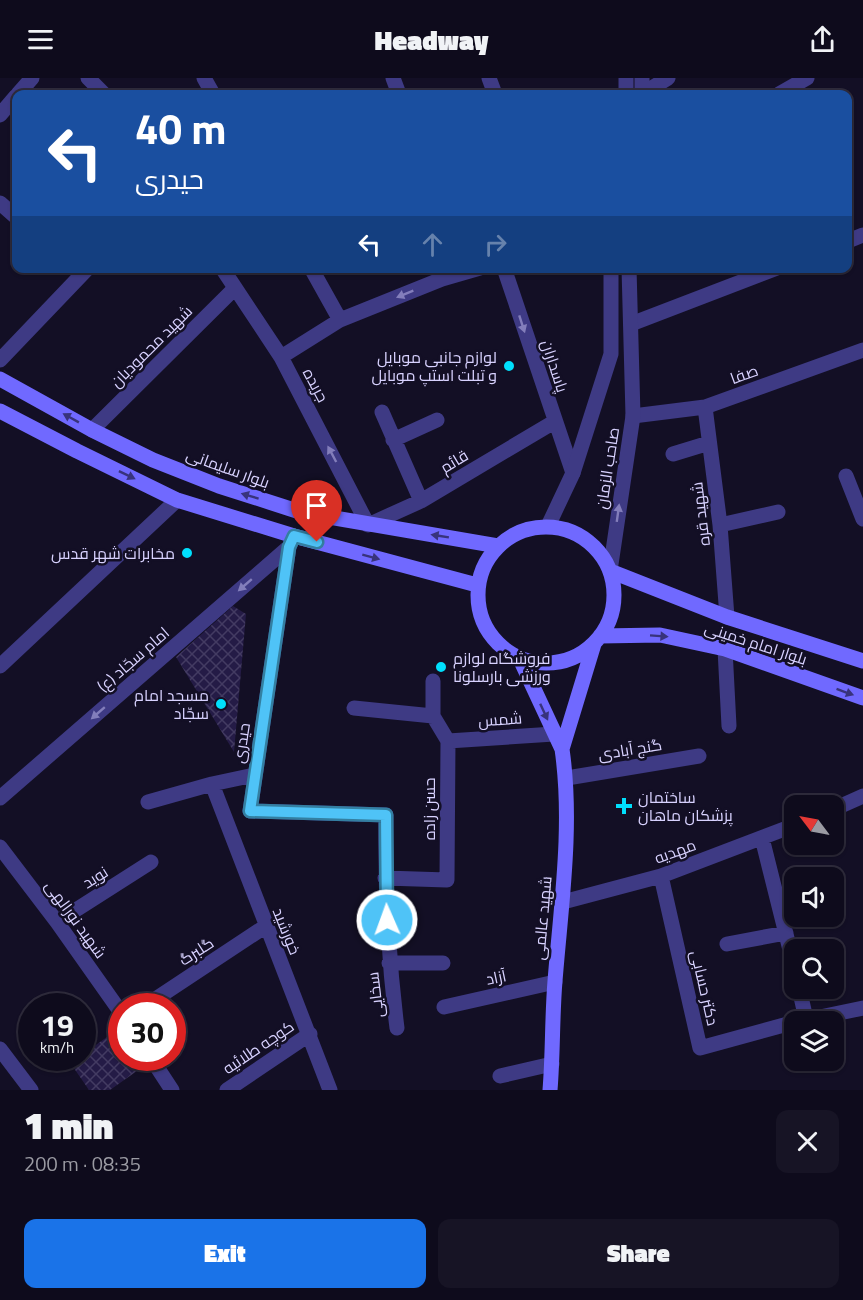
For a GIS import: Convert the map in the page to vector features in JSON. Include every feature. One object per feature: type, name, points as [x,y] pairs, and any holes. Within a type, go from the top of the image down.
[{"type":"main road","name":"بلوار سلیمانی","points":[[0,379],[92,430],[153,460],[219,486],[300,512],[498,546]]},
{"type":"main road","points":[[0,411],[177,500],[292,541],[477,585]]},
{"type":"main road","points":[[548,526],[566,529],[587,540],[603,557],[610,571],[614,594],[611,616],[597,640],[577,656],[559,663],[539,664],[520,659],[497,644],[482,621],[477,603],[477,585],[484,564],[498,546],[513,534],[530,528],[548,526]]},
{"type":"main road","name":"بلوار امام خمینی","points":[[610,571],[728,617],[863,661]]},
{"type":"main road","name":"بلوار امام خمینی","points":[[597,640],[660,635],[725,649],[863,698]]},
{"type":"main road","name":"شهید عالمی","points":[[562,749],[597,640]]},
{"type":"main road","name":"شهید عالمی","points":[[520,659],[562,749],[567,778],[563,902],[555,982],[550,1090]]},
{"type":"street","points":[[21,90],[32,78]]},
{"type":"street","points":[[88,78],[100,90]]},
{"type":"street","points":[[648,90],[668,78]]},
{"type":"street","points":[[787,90],[807,78]]},
{"type":"street","points":[[0,115],[12,101]]},
{"type":"street","points":[[0,203],[12,214]]},
{"type":"street","points":[[0,360],[83,273]]},
{"type":"street","name":"جریده","points":[[225,273],[281,357],[368,525]]},
{"type":"street","points":[[314,273],[340,320]]},
{"type":"street","name":"پاسداران","points":[[506,273],[573,473]]},
{"type":"street","points":[[548,526],[573,473],[611,354],[611,273]]},
{"type":"street","name":"صاحب الزمان","points":[[610,571],[633,416],[629,273]]},
{"type":"street","points":[[630,324],[764,273]]},
{"type":"street","points":[[281,357],[340,320],[440,274]]},
{"type":"street","name":"شهید محمودیان","points":[[92,430],[235,288]]},
{"type":"street","name":"صفا","points":[[633,416],[705,407],[863,350]]},
{"type":"street","name":"شهید قره","points":[[705,407],[720,525],[728,617]]},
{"type":"street","points":[[382,412],[421,501]]},
{"type":"street","points":[[393,440],[437,420]]},
{"type":"street","name":"قائم","points":[[368,525],[421,501],[554,422]]},
{"type":"street","points":[[673,454],[709,443]]},
{"type":"street","points":[[565,450],[581,448]]},
{"type":"street","points":[[846,476],[863,519]]},
{"type":"street","points":[[0,666],[177,500]]},
{"type":"street","points":[[720,525],[778,512]]},
{"type":"street","name":"حیدری","points":[[292,541],[250,811],[386,815]]},
{"type":"street","name":"امام سجّاد (ع)","points":[[0,798],[292,541]]},
{"type":"street","points":[[725,649],[729,726]]},
{"type":"street","points":[[433,681],[433,716],[448,741]]},
{"type":"street","points":[[354,708],[433,716]]},
{"type":"street","name":"شمس","points":[[448,741],[554,734]]},
{"type":"street","name":"حسن زاده","points":[[386,878],[447,880],[448,741]]},
{"type":"street","name":"گنج آبادی","points":[[567,778],[699,756]]},
{"type":"street","points":[[148,802],[212,784],[254,776]]},
{"type":"street","name":"خورشید","points":[[212,784],[330,1090]]},
{"type":"street","points":[[844,805],[861,797],[863,814]]},
{"type":"street","name":"سخایی","points":[[386,815],[389,963],[397,1028]]},
{"type":"street","name":"مهدیه","points":[[563,902],[661,876],[784,829]]},
{"type":"street","points":[[762,838],[787,939]]},
{"type":"street","name":"شهید نورالهی","points":[[0,847],[108,994]]},
{"type":"street","name":"نوید","points":[[57,922],[151,862]]},
{"type":"street","name":"دکتر حسابی","points":[[661,876],[700,1048],[784,1025]]},
{"type":"street","name":"گلبرگ","points":[[165,993],[266,926]]},
{"type":"street","points":[[727,944],[786,933]]},
{"type":"street","points":[[389,963],[443,963]]},
{"type":"street","name":"آزاد","points":[[444,1007],[555,982]]},
{"type":"street","name":"دکتر حسابی","points":[[844,1012],[863,1008]]},
{"type":"street","name":"کوچه طلائیه","points":[[227,1090],[310,1034]]},
{"type":"street","points":[[0,1049],[31,1090]]},
{"type":"street","points":[[500,1076],[552,1064]]},
{"type":"street","points":[[160,1071],[172,1090]]},
{"type":"building","name":"مسجد امام سجّاد","points":[[233,606],[246,614],[234,752],[176,657]]},
{"type":"building","points":[[108,1036],[108,1071],[137,1071],[110,1090],[89,1090],[76,1071],[96,1071],[96,1045]]},
{"type":"place","name":"لوازم جانبی موبایل و تبلت استپ موبایل","points":[[509,366]]},
{"type":"place","name":"مخابرات شهر قدس","points":[[187,553]]},
{"type":"place","name":"فروشگاه لوازم ورزشی بارسلونا","points":[[441,667]]},
{"type":"place","name":"مسجد امام سجّاد","points":[[221,704]]},
{"type":"place","name":"ساختمان پزشکان ماهان","points":[[624,806]]},
{"type":"route","points":[[317,542],[294,536],[289,547],[250,811],[386,815],[387,920]]}]
